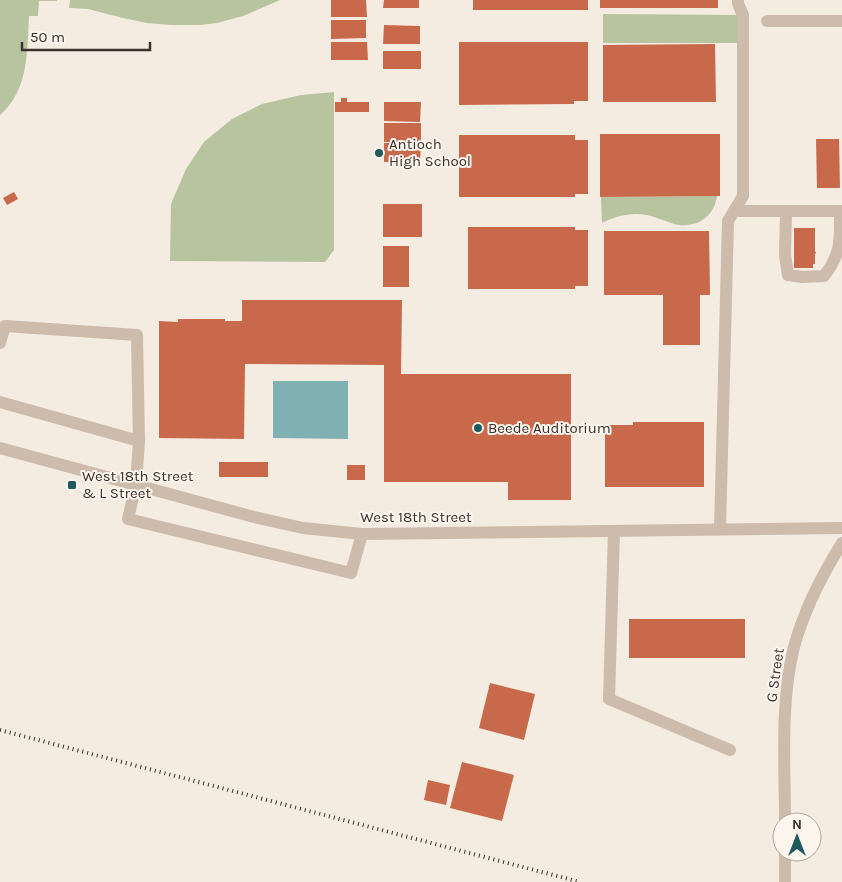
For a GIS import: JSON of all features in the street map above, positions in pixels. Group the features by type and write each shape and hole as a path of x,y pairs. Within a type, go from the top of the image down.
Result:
{"street":[{"path":"720,529 728,221 743,196 743,15 738,0"},
{"path":"767,21 842,21"},
{"path":"734,211 786,211 841,211 840,248 833,265 824,276 802,277 788,275 785,255 786,211"},
{"path":"0,343 5,326 138,335 139,441 136,484 128,519 351,573 362,534"},
{"path":"0,402 139,441"},
{"name":"West 18th Street","path":"0,448 254,517 304,528 362,534 842,528"},
{"path":"614,531 610,699 730,750"},
{"name":"G Street","path":"785,812 786,721 789,678 794,647 808,606 842,543"},
{"path":"785,862 785,878"}],"green space":[{"path":"0,0 57,1 39,1 38,16 29,16 25,69 16,94 0,115"},
{"path":"70,0 280,0 243,16 217,23 171,25 147,23 88,9 69,8"},
{"path":"603,14 740,15 740,43 603,43"},
{"path":"334,92 334,250 325,262 170,261 171,204 186,169 204,142 232,119 262,104 301,95"},
{"path":"717,196 708,216 689,225 674,224 641,214 629,214 602,223 601,197"}],"water":[{"path":"273,381 348,381 348,439 273,438"}],"building":[{"path":"331,0 366,0 367,17 331,17"},
{"path":"384,0 419,0 419,8 383,8"},
{"path":"473,0 588,0 588,10 473,10"},
{"path":"600,0 718,0 718,8 600,8"},
{"path":"331,20 366,20 366,38 331,39"},
{"path":"384,25 420,26 420,44 383,44"},
{"path":"331,42 367,42 368,60 331,60"},
{"path":"459,42 588,42 588,101 574,101 574,104 459,105"},
{"path":"715,44 716,102 603,102 603,45"},
{"path":"383,51 421,51 421,69 383,69"},
{"path":"341,98 347,98 347,102 369,102 369,112 335,112 335,102 341,102"},
{"path":"384,102 421,102 420,122 384,121"},
{"path":"384,123 421,123 421,142 384,142"},
{"path":"600,134 720,134 720,196 600,197"},
{"path":"459,135 575,135 575,140 588,140 588,194 575,194 575,197 459,197"},
{"path":"816,139 839,139 840,188 817,188"},
{"path":"384,143 421,143 420,162 384,162"},
{"path":"14,192 18,199 7,205 3,198"},
{"path":"383,204 422,204 422,237 383,237"},
{"path":"468,227 575,227 575,230 588,230 588,286 575,286 575,289 468,289"},
{"path":"794,228 815,228 816,253 813,268 794,268"},
{"path":"604,231 709,231 710,295 700,295 700,345 663,345 663,295 604,295"},
{"path":"383,246 409,246 409,287 383,287"},
{"path":"242,300 402,300 401,374 571,374 571,500 508,500 508,482 384,482 384,365 245,364 244,439 159,438 159,321 178,322 178,319 225,319 225,321 242,321"},
{"path":"633,422 704,422 704,487 605,487 605,425 633,425"},
{"path":"219,462 268,462 268,477 219,477"},
{"path":"347,465 365,465 365,480 347,480"},
{"path":"629,619 745,619 745,658 629,658"},
{"path":"490,683 535,694 524,740 479,728"},
{"path":"462,762 514,775 502,821 450,808"},
{"path":"428,780 450,785 446,805 424,800"}],"railway":[{"path":"0,730 580,882"}],"place":[{"name":"Antioch High School","path":"379,153"},
{"name":"Beede Auditorium","path":"478,428"},
{"name":"West 18th Street & L Street","path":"72,485"}]}
